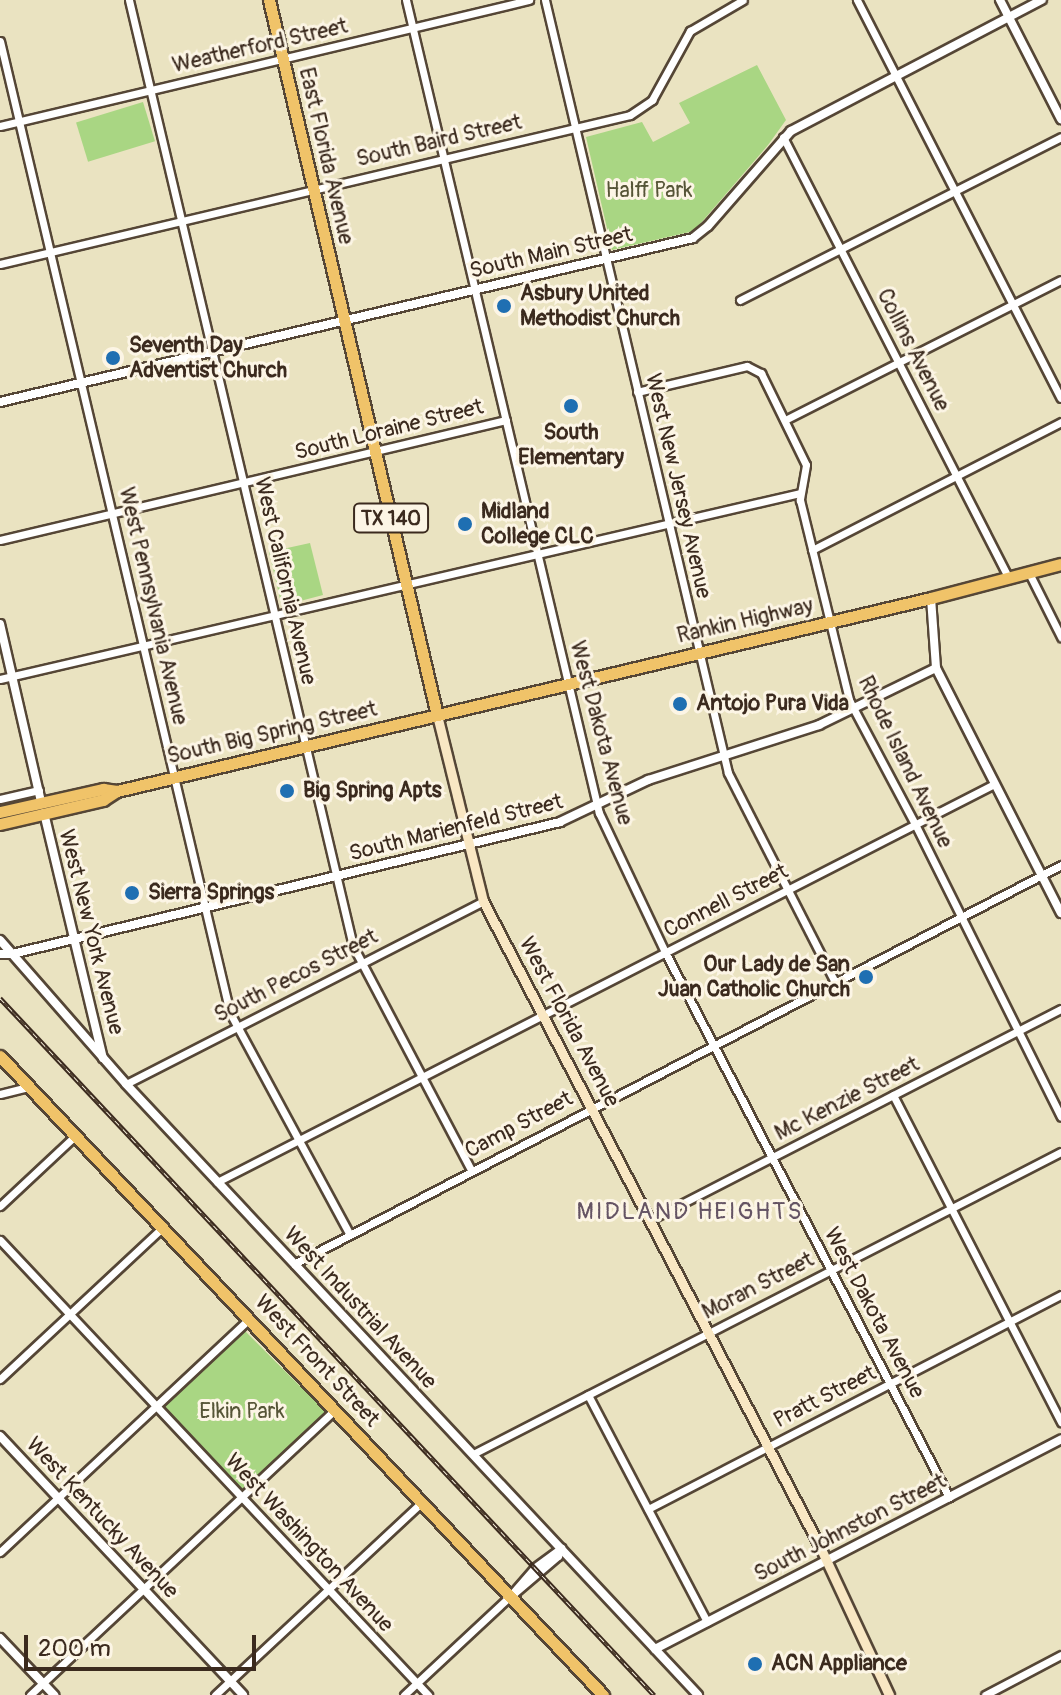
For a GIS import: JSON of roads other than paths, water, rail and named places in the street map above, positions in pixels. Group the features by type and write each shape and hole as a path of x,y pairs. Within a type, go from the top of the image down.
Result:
{"main road":[{"name":"East Florida Avenue","path":"269,0 344,320"},
{"name":"West Florida Avenue","path":"344,320 467,846 483,901 826,1559 889,1695"},
{"name":"Rankin Highway","path":"437,715 931,598 1061,564"},
{"name":"South Big Spring Street","path":"0,812 103,789 117,791 437,715"},
{"name":"South Big Spring Street","path":"0,824 42,802"},
{"name":"West Front Street","path":"0,1056 164,1226 599,1694"}],"street":[{"name":"West California Avenue","path":"129,0 337,877 361,963 471,1170"},
{"name":"West Dakota Avenue","path":"406,0 597,805 610,839 665,952 949,1497"},
{"name":"Weatherford Street","path":"0,126 529,0"},
{"name":"West New Jersey Avenue","path":"545,0 728,773 835,982"},
{"name":"South Baird Street","path":"0,264 630,115 652,100 690,31 743,0"},
{"path":"857,0 1061,398"},
{"path":"1000,0 1061,119"},
{"name":"South Main Street","path":"0,402 699,235 783,137 895,75 1042,0"},
{"name":"West Pennsylvania Avenue","path":"0,41 230,1013 350,1235"},
{"name":"Collins Avenue","path":"783,137 1009,578"},
{"path":"740,300 1061,137"},
{"path":"785,420 1061,280"},
{"name":"Rhode Island Avenue","path":"637,392 753,367 761,373 806,465 800,493 829,621 854,709 962,916 1061,1117"},
{"name":"South Loraine Street","path":"0,540 506,420"},
{"path":"812,550 1061,422"},
{"path":"0,679 667,521 800,493"},
{"path":"1029,573 1061,637"},
{"path":"931,598 936,668 1061,913"},
{"name":"West New York Avenue","path":"0,624 103,1059"},
{"name":"South Marienfeld Street","path":"0,954 12,954 560,822 648,780 810,729 936,668"},
{"name":"Connell Street","path":"217,1182 994,784"},
{"name":"South Big Spring Street","path":"0,799 42,802"},
{"name":"Camp Street","path":"294,1264 1061,865"},
{"name":"South Pecos Street","path":"126,1084 483,901"},
{"name":"West Industrial Avenue","path":"0,940 126,1084 698,1695"},
{"name":"South Marienfeld Street","path":"0,961 12,954"},
{"name":"Mc Kenzie Street","path":"650,1220 1061,1009"},
{"path":"0,1094 30,1087"},
{"path":"893,1095 1061,1422"},
{"path":"0,1206 76,1135"},
{"name":"Moran Street","path":"473,1454 1061,1152"},
{"path":"0,1379 164,1226"},
{"name":"West Washington Avenue","path":"0,1240 428,1695"},
{"name":"Pratt Street","path":"648,1509 1061,1295"},
{"path":"0,1552 250,1318"},
{"path":"588,1395 707,1622"},
{"path":"30,1695 335,1410"},
{"name":"West Kentucky Avenue","path":"0,1436 243,1695"},
{"name":"South Johnston Street","path":"655,1649 1061,1439"},
{"path":"215,1695 422,1502"},
{"path":"404,1695 510,1596 558,1556 561,1548"},
{"path":"0,1638 54,1695"},
{"path":"985,1695 1061,1655"}],"railway":[{"path":"0,998 654,1695"}],"place":[{"name":"Asbury United Methodist Church","path":"504,306"},
{"name":"Seventh Day Adventist Church","path":"113,358"},
{"name":"South Elementary","path":"571,406"},
{"name":"Midland College CLC","path":"465,524"},
{"name":"Antojo Pura Vida","path":"680,704"},
{"name":"Big Spring Apts","path":"287,791"},
{"name":"Sierra Springs","path":"132,893"},
{"name":"Our Lady de San Juan Catholic Church","path":"866,977"},
{"name":"ACN Appliance","path":"755,1664"}],"district":[{"name":"MIDLAND HEIGHTS","path":"690,1212"}],"park label":[{"name":"Halff Park","path":"649,191"},
{"name":"Elkin Park","path":"242,1412"}]}
